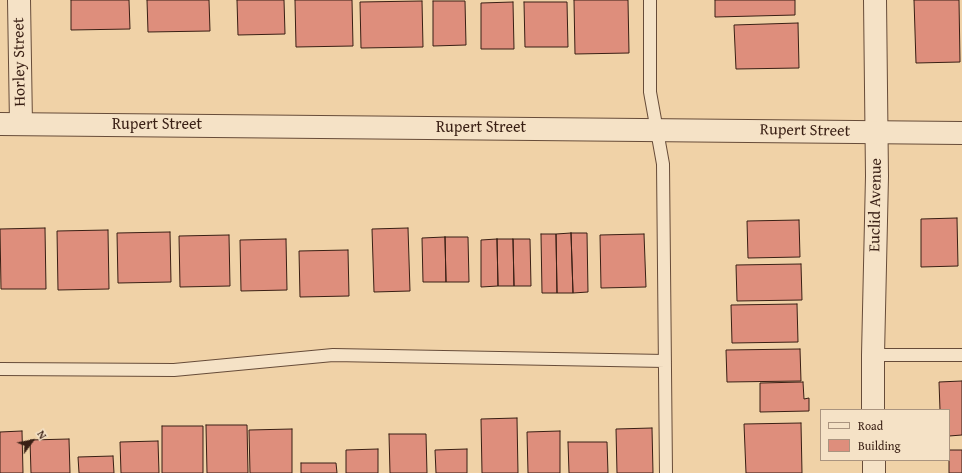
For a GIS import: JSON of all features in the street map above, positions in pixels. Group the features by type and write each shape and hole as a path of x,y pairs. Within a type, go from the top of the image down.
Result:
{"street":[{"name":"Horley Street","path":"10,124 19,0"},
{"name":"Euclid Avenue","path":"873,409 877,176 875,0"},
{"name":"Rupert Street","path":"10,124 962,133"},
{"path":"874,461 874,473"}],"lane":[{"path":"650,0 650,92 663,164 666,473"},
{"path":"0,369 174,370 333,355 665,361"},
{"path":"873,355 962,355"}],"building":[{"path":"71,0 129,0 130,29 71,30"},
{"path":"147,0 209,0 210,31 148,32"},
{"path":"237,0 284,0 285,34 238,35"},
{"path":"295,0 352,0 353,46 296,47"},
{"path":"574,0 628,0 629,53 575,54"},
{"path":"715,0 795,0 795,15 715,17"},
{"path":"914,0 959,0 960,62 916,63"},
{"path":"422,1 423,47 361,48 360,2"},
{"path":"433,1 465,1 466,45 433,46"},
{"path":"513,2 514,49 481,49 481,3"},
{"path":"524,2 567,2 568,47 525,47"},
{"path":"798,23 799,68 736,69 734,25"},
{"path":"957,218 958,266 921,267 921,219"},
{"path":"799,220 800,257 748,258 747,221"},
{"path":"45,228 46,289 1,289 0,229"},
{"path":"408,228 410,291 374,292 372,229"},
{"path":"108,230 109,289 58,290 57,231"},
{"path":"170,232 171,282 118,283 117,233"},
{"path":"571,233 573,293 557,293 556,234"},
{"path":"571,233 587,233 588,292 573,293"},
{"path":"541,234 556,234 557,293 542,293"},
{"path":"644,234 646,287 601,288 600,235"},
{"path":"229,235 230,286 180,287 179,236"},
{"path":"445,237 468,237 469,282 446,282"},
{"path":"445,237 446,282 423,282 422,238"},
{"path":"286,239 287,290 241,291 240,240"},
{"path":"497,239 513,239 514,286 498,286"},
{"path":"497,239 498,286 481,287 481,240"},
{"path":"513,239 530,239 531,286 514,286"},
{"path":"348,250 349,296 300,297 299,251"},
{"path":"801,264 802,300 737,301 736,265"},
{"path":"797,304 798,342 732,343 731,305"},
{"path":"800,349 801,381 727,382 726,350"},
{"path":"962,381 962,435 950,436 950,409 940,409 939,382"},
{"path":"803,382 804,399 809,398 809,411 760,412 760,383"},
{"path":"517,418 518,473 482,473 481,419"},
{"path":"801,423 802,473 746,473 744,424"},
{"path":"206,425 247,425 248,473 207,473"},
{"path":"162,426 203,426 203,473 162,473"},
{"path":"652,428 653,473 617,473 616,429"},
{"path":"292,429 292,473 250,473 249,430"},
{"path":"22,431 23,473 0,473 0,432"},
{"path":"560,431 560,473 528,473 527,432"},
{"path":"389,434 426,434 427,473 390,473"},
{"path":"69,439 70,473 31,473 30,440"},
{"path":"158,441 159,473 121,473 120,442"},
{"path":"568,442 607,442 608,473 569,473"},
{"path":"378,449 378,473 346,473 346,450"},
{"path":"467,449 467,473 436,473 435,450"},
{"path":"950,450 962,450 962,473 949,473"},
{"path":"113,456 114,473 79,473 78,457"},
{"path":"301,463 336,463 337,473 301,473"}]}
